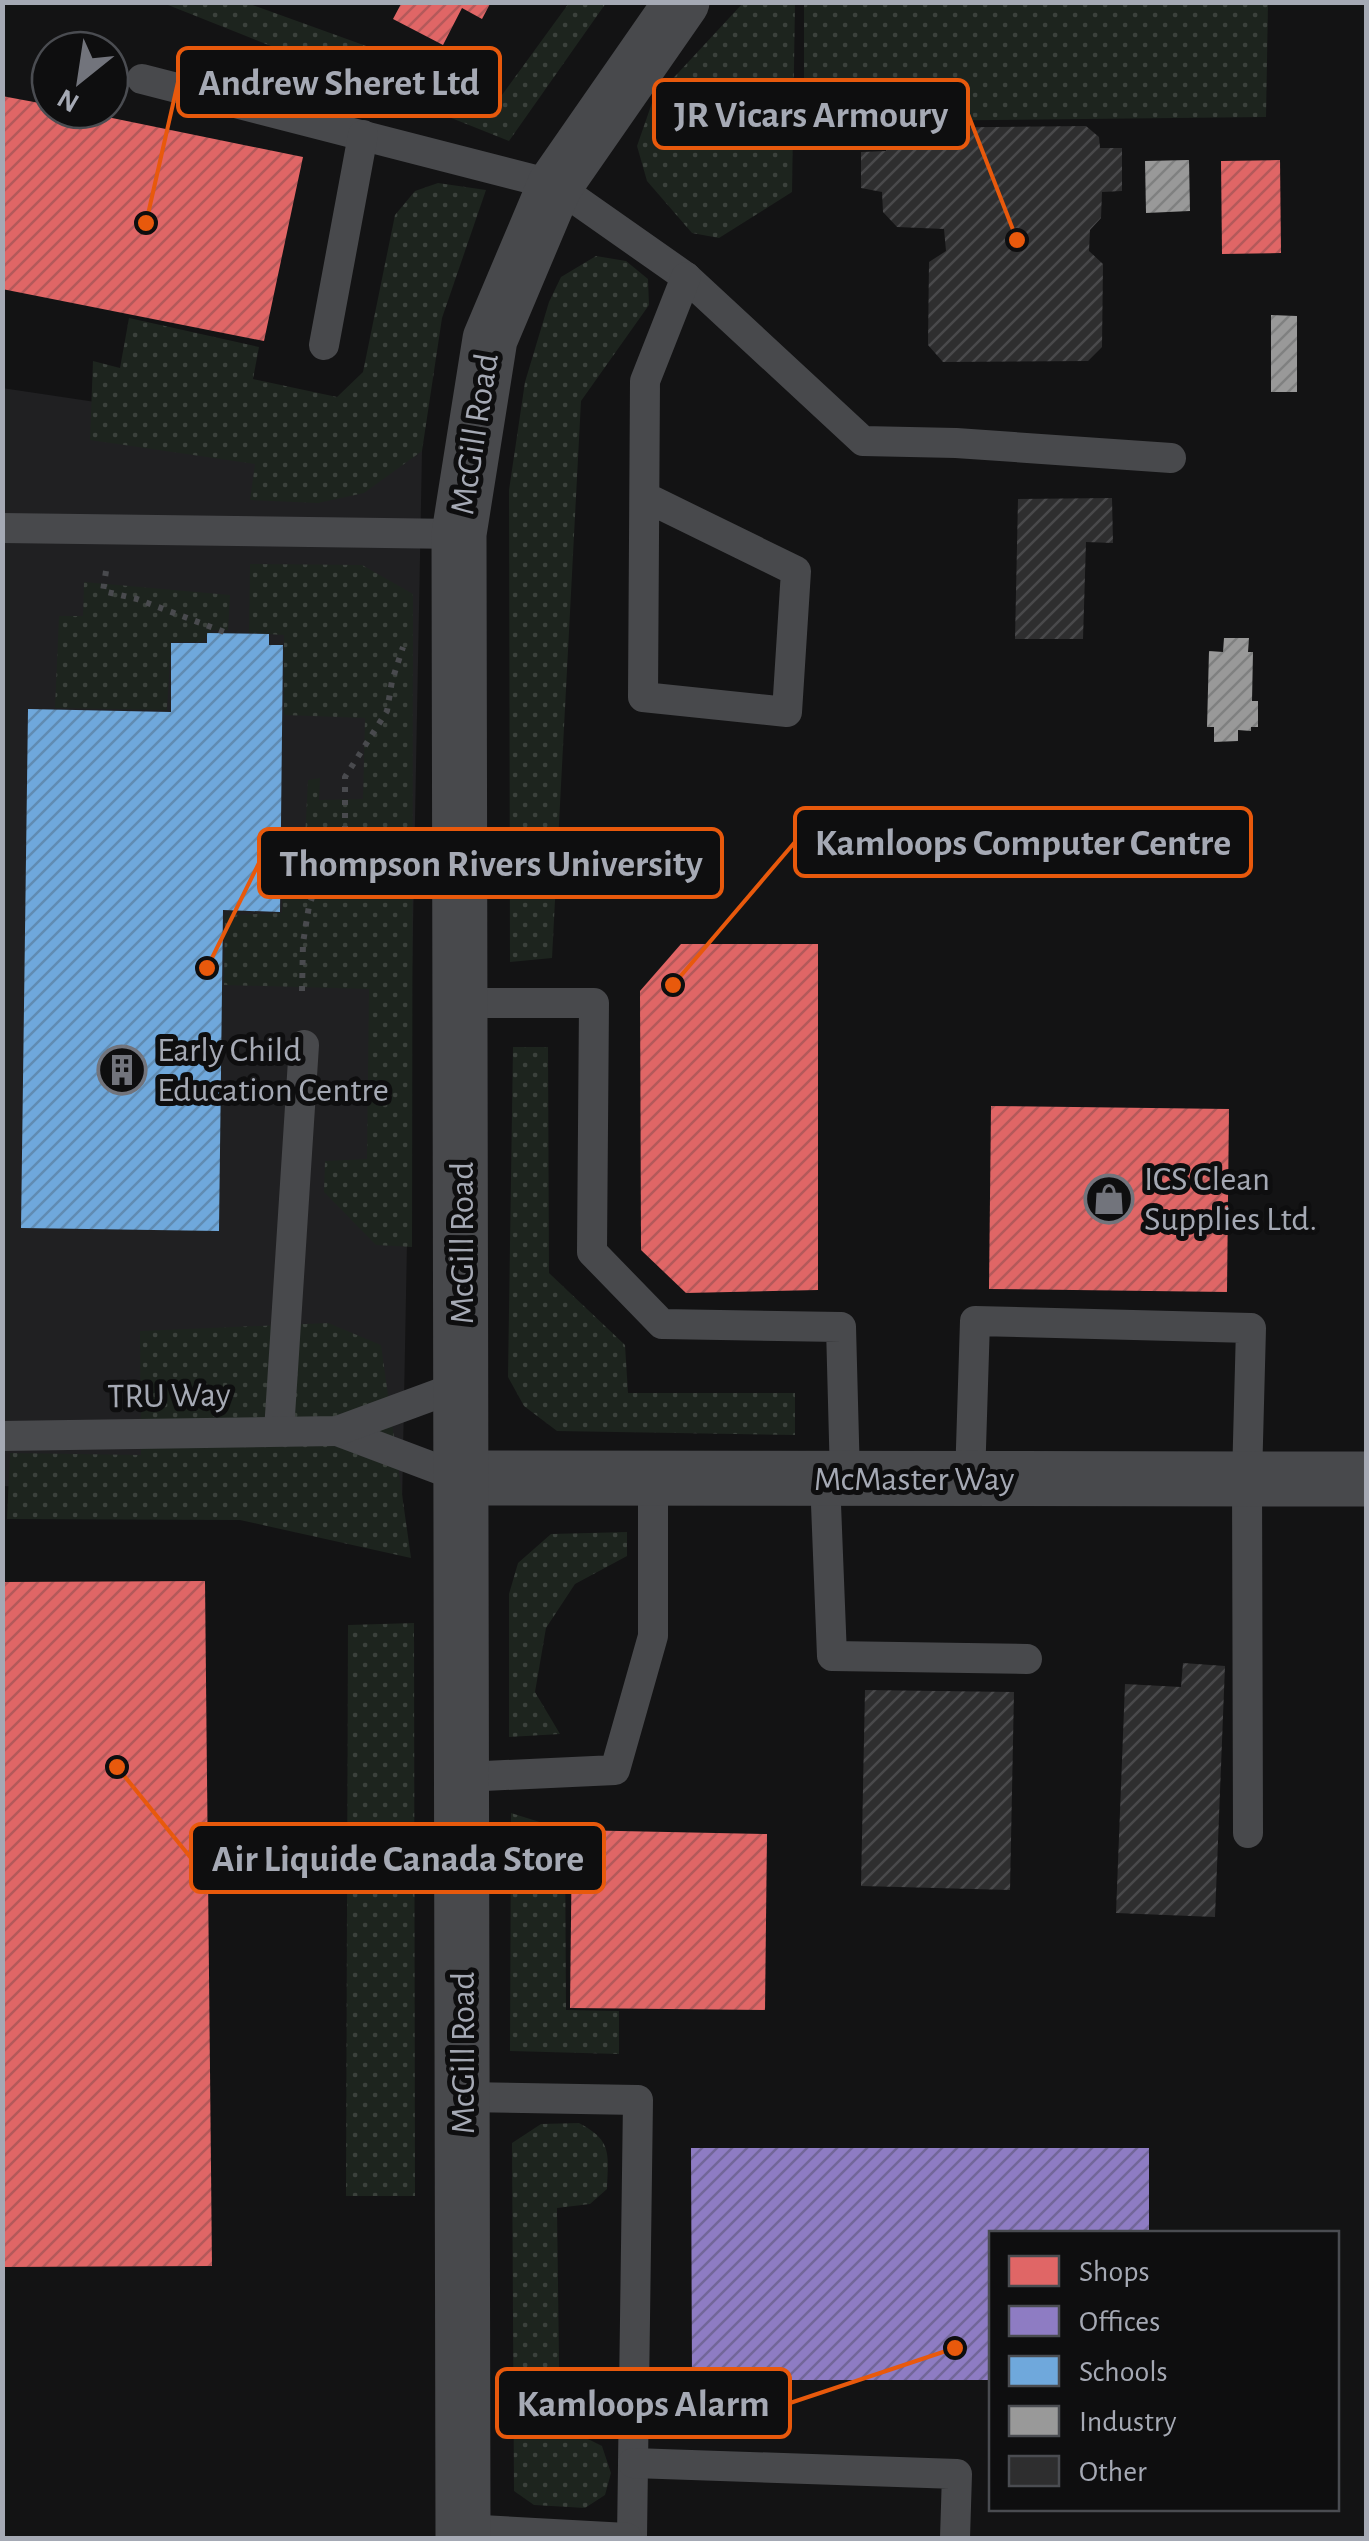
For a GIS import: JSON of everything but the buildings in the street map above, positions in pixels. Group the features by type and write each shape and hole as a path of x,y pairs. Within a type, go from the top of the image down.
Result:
{"street":[{"name":"McGill Road","path":"463,2534 458,534 490,339 555,185 682,2"},
{"name":"McMaster Way","path":"462,1478 1366,1478"}],"lane":[{"path":"142,79 555,185 686,278 863,441 1171,458"},
{"path":"324,346 363,135"},
{"path":"644,497 796,571 787,712 643,697 644,497 645,381 686,278"},
{"path":"2,528 458,534"},
{"path":"462,1003 594,1003 592,1252 662,1324 841,1328 832,1656 1027,1658"},
{"path":"279,1432 304,1045"},
{"path":"970,1478 974,1321 1251,1328 1247,1479 1248,1833"},
{"path":"337,1431 462,1385"},
{"path":"337,1431 462,1478"},
{"name":"TRU Way","path":"2,1436 337,1431"},
{"path":"463,1777 615,1770 653,1636 653,1479"},
{"path":"463,2534 629,2538 638,2100 464,2097"},
{"path":"633,2463 957,2474 955,2538"}],"path":[{"path":"102,591 138,599 226,634"},
{"path":"302,991 309,906 344,829 345,777 387,711 398,660 408,638"}],"shaded area":[{"path":"163,3 247,3 502,95 569,3 606,3 509,141"},
{"path":"743,3 795,3 792,192 719,238 692,233 647,181 637,146 653,100"},
{"path":"804,3 1268,3 1266,117 804,122"},
{"path":"438,183 486,190 442,318 422,451 364,493 318,503 250,500 255,464 90,440 93,361 120,368 129,318 259,347 253,379 337,397 363,372 395,215 415,191"},
{"path":"596,256 626,261 648,279 649,305 581,401 552,958 510,962 509,490 525,382 549,302 561,277"},
{"path":"2,388 422,451 402,1506 3,1486"},
{"path":"250,564 362,565 413,594 412,1247 376,1245 324,1192 325,1161 367,1159 369,989 224,985 225,915 282,913 284,838 305,839 308,780 320,778 319,800 363,799 365,718 284,715 284,635 249,633"},
{"path":"84,582 230,595 228,630 212,630 202,642 171,642 167,710 55,708 59,616 83,616"},
{"path":"513,1047 548,1047 549,1273 625,1345 628,1393 795,1393 795,1435 557,1431 524,1406 508,1377"},
{"path":"328,1323 381,1345 411,1558 240,1520 7,1519 10,1453 141,1455 140,1331"},
{"path":"627,1532 627,1556 575,1584 546,1628 535,1692 560,1734 509,1737 509,1594 518,1563 551,1534"},
{"path":"414,1623 415,2196 346,2196 348,1625"},
{"path":"511,1813 565,1830 566,2010 619,2011 619,2054 510,2051"},
{"path":"579,2123 603,2143 608,2166 607,2189 590,2204 557,2208 560,2436 586,2438 602,2446 611,2473 605,2495 585,2508 534,2505 514,2491 512,2143 541,2124"}],"place":[{"name":"Andrew Sheret Ltd","path":"146,223"},
{"name":"JR Vicars Armoury","path":"1017,240"},
{"name":"Thompson Rivers University","path":"207,968"},
{"name":"Kamloops Computer Centre","path":"673,985"},
{"name":"Early Child Education Centre","path":"122,1070"},
{"name":"ICS Clean Supplies Ltd.","path":"1109,1199"},
{"name":"Air Liquide Canada Store","path":"117,1767"},
{"name":"Kamloops Alarm","path":"955,2348"}]}
